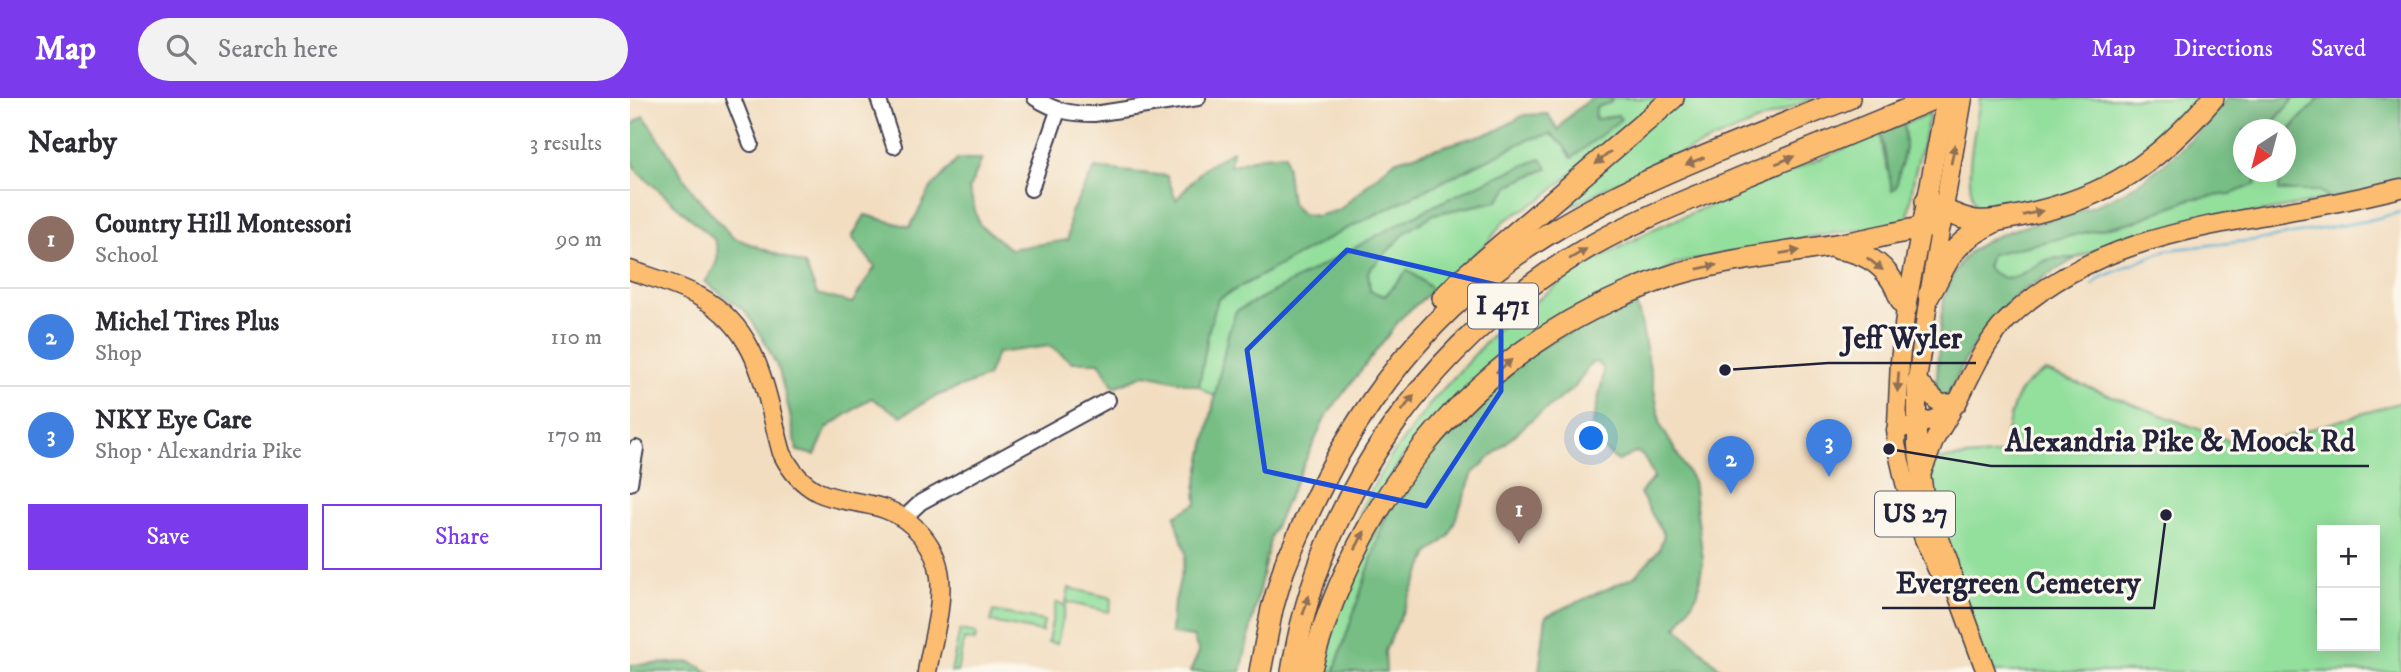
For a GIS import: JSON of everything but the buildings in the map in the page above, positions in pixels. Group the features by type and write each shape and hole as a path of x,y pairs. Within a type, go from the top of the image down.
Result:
{"highway":[{"path":"1284,569 1310,484 1334,436 1378,369 1464,277 1673,98"},
{"name":"I 471","path":"1260,672 1272,609 1284,569 1334,460 1370,402 1418,342 1457,302 1505,262 1611,199 1679,167 1849,98"},
{"name":"I 471","path":"1292,672 1301,623 1311,589 1337,523 1362,474 1407,403 1449,356 1489,318 1540,277 1624,228 1935,98"},
{"path":"1310,672 1320,635 1346,568 1373,516 1416,452 1456,408 1488,379 1549,334 1605,302 1684,272 1823,247 1933,216 1980,222 2068,204 2119,181 2157,155 2213,98"},
{"path":"1928,295 1949,257 1961,243 1975,232 1999,220"},
{"path":"1823,247 1849,250 1867,256 1893,282 1906,309"}],"main road":[{"name":"US 27","path":"1946,98 1933,216 1928,295 1917,381 1916,423 1925,500 1986,672"},
{"name":"US 27","path":"1955,588 1937,569 1914,512 1896,444 1896,422 1906,309 1964,98"},
{"path":"1920,475 1935,439 1976,364 2005,322 2051,285 2107,255 2163,236 2401,188"},
{"path":"630,270 700,297 732,322 748,342 756,359 782,453 788,466 802,482 824,494 884,509 904,519 926,541 940,574 941,601 926,672"},
{"path":"1917,381 1940,404 1957,403"},
{"path":"1896,422 1916,423 1940,418 1950,412 1957,403"}],"street":[{"path":"733,98 751,144"},
{"path":"878,98 894,146"},
{"path":"1035,98 1058,111 1094,114 1198,98"},
{"path":"1031,189 1058,111"},
{"path":"904,519 921,502 1108,400"},
{"path":"630,483 636,448"}],"highlighted area":[{"path":"1347,250 1501,286 1501,391 1426,506 1265,471 1247,350"}],"green space":[{"path":"1591,98 1612,98 1610,103 1596,107 1595,120 1617,115 1621,119 1572,158 1551,134 1529,139 1344,230 1218,299 1209,329 1199,386 1146,374 1114,387 1099,362 1072,362 1050,346 997,353 987,377 934,397 901,416 871,398 827,428 815,455 797,451 779,370 764,340 745,311 705,282 717,261 718,251 714,239 637,171 630,160 630,126 644,116 693,192 732,237 805,265 817,294 852,303 875,267 852,237 865,215 910,227 931,188 958,159 982,159 969,189 979,224 1010,249 1068,240 1070,214 1095,168 1167,176 1176,200 1204,168 1232,151 1230,166 1263,156 1285,154 1291,203 1302,214 1317,216 1339,210 1394,161 1498,130 1524,115 1548,114 1558,130 1567,118"},
{"path":"1612,98 1661,98 1543,198 1504,221 1487,244 1433,290 1408,270 1385,296 1370,291 1368,271 1406,232 1434,214 1497,201 1511,184 1547,169 1541,159 1424,211 1236,311 1228,334 1215,397 1199,386 1217,299 1344,230 1529,139 1551,134 1572,158 1617,115 1595,120 1596,107 1610,103"},
{"path":"1680,98 1814,98 1643,169 1565,209 1501,251"},
{"path":"1980,98 2204,98 2136,164 2081,192 2007,210 1980,213 1974,201 1970,173"},
{"path":"2227,98 2294,98 2276,119 2233,119 2233,182 2256,184 2231,194 2190,199 2136,221 1991,254 1987,268 2005,278 2018,276 2047,260 2076,258 2019,293 1968,354 1947,397 1942,396 1936,389 1943,303 1953,275 1971,251 2003,233 2080,211 2134,186 2168,160 2200,130"},
{"path":"2294,98 2320,98 2296,123 2296,119 2276,119"},
{"path":"2320,98 2401,98 2401,183 2329,199 2319,191 2279,191 2279,182 2296,182 2296,123"},
{"path":"1930,113 1914,177 1907,223 1815,236 1675,264 1405,454 1354,533 1364,503 1389,459 1434,399 1497,330 1579,269 1656,228 1881,133 1893,189 1896,187 1905,148 1904,124"},
{"path":"1904,124 1905,148 1896,187 1892,190 1881,133"},
{"path":"1541,159 1548,168 1511,184 1497,201 1434,214 1406,232 1368,271 1370,291 1385,296 1408,270 1433,290 1402,317 1326,416 1271,535 1241,672 1190,672 1199,652 1193,637 1171,634 1172,614 1186,554 1175,516 1197,503 1196,488 1228,334 1236,311 1424,211"},
{"path":"2280,182 2280,191 2319,191 2329,199 2124,238 2076,258 2049,259 2013,278 1999,278 1987,268 1991,254 2136,221 2190,198 2231,193 2256,184"},
{"path":"1634,299 1640,317 1661,426 1693,481 1703,560 1698,593 1677,627 1724,672 1539,672 1546,616 1634,577 1659,550 1664,535 1640,493 1654,477 1644,457 1637,452 1618,461 1590,438 1603,377 1603,368 1597,362 1591,363 1575,387 1529,422 1473,473 1449,536 1429,553 1385,651 1386,672 1334,672 1392,498 1428,448 1536,350"},
{"path":"2046,371 2248,448 2401,402 2401,672 1986,672 1925,501 1928,460 2003,454 2013,405 2024,387"},
{"path":"1392,498 1334,672 1318,672 1341,598"},
{"path":"1069,588 1112,598 1109,612 1066,602"},
{"path":"1056,603 1066,605 1057,644 1048,642"},
{"path":"993,611 1044,621 1042,632 991,622"},
{"path":"960,630 976,633 975,641 964,639 957,672 951,672"},
{"path":"691,662 709,672 630,672 630,665"}],"waterway":[{"path":"2092,285 2102,277 2167,250 2264,239 2401,212"}],"place":[{"name":"Jeff Wyler","path":"1725,370"},
{"name":"Alexandria Pike & Moock Rd","path":"1889,449"},
{"name":"NKY Eye Care","path":"1829,477"},
{"name":"Michel Tires Plus","path":"1731,494"},
{"name":"Evergreen Cemetery","path":"2166,515"},
{"name":"Country Hill Montessori","path":"1519,544"}]}
